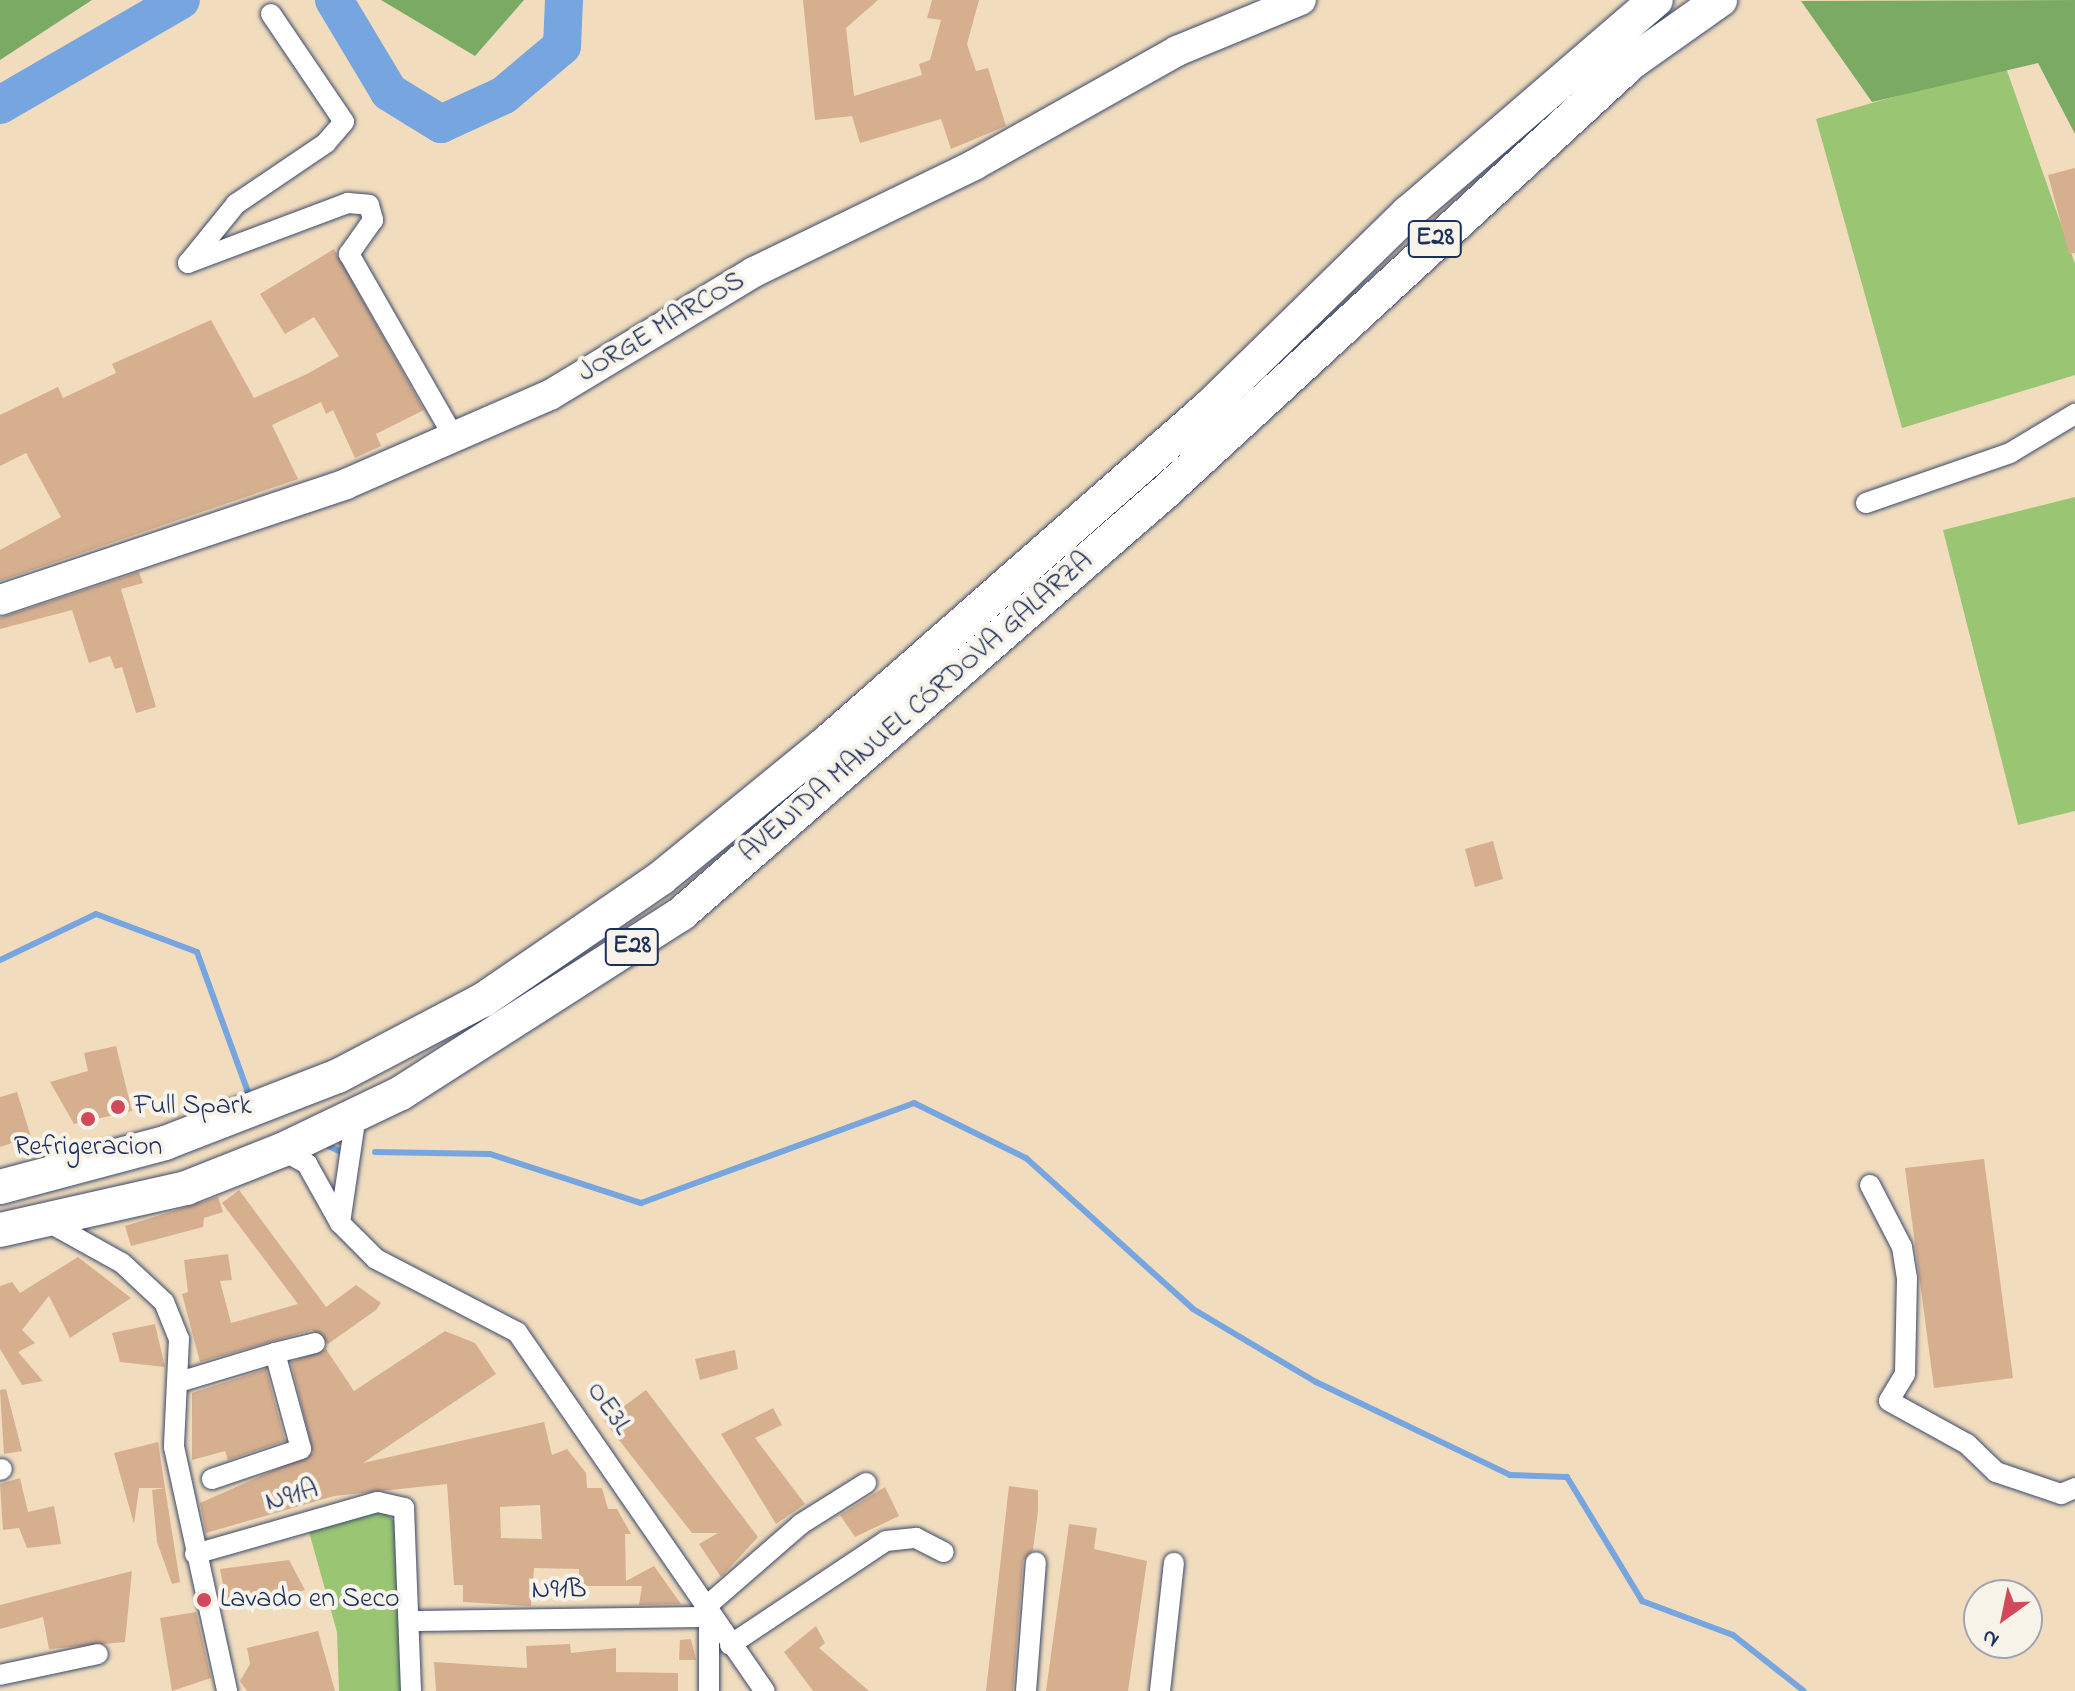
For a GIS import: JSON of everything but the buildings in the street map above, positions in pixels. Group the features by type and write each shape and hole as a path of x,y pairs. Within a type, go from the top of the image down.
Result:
{"main road":[{"name":"JORGE MARCOS","path":"0,600 346,484 455,439 550,395 754,272 974,165 1177,51 1301,0"},
{"name":"AVENIDA MANUEL CÓRDOVA GALARZA","path":"0,1187 165,1143 338,1076 483,1000 661,878 812,755 1139,467 1408,213 1656,0"},
{"name":"AVENIDA MANUEL CÓRDOVA GALARZA","path":"0,1230 50,1223 186,1188 282,1150 356,1115 535,1013 681,914 1164,493 1497,181 1632,62 1720,0"},
{"path":"1139,467 1164,493"}],"street":[{"path":"271,14 344,122 326,143 236,204 188,263 348,203 369,205 373,220 349,254 455,439"},
{"path":"1866,503 2010,453 2075,414"},
{"path":"340,1223 356,1115"},
{"name":"OE3L","path":"282,1150 307,1164 340,1223 410,1281 517,1332 730,1645 765,1691"},
{"path":"1870,1185 1902,1247 1907,1278 1905,1374 1889,1401 1967,1444 1996,1472 2061,1494 2075,1488"},
{"path":"50,1223 122,1263 164,1302 179,1339 174,1447 227,1691"},
{"path":"179,1382 315,1343"},
{"path":"212,1479 301,1449 275,1353"},
{"path":"709,1691 709,1610 801,1524 866,1483"},
{"name":"N91A","path":"195,1554 378,1502 404,1508 410,1621"},
{"path":"730,1645 886,1541 916,1538 944,1552"},
{"path":"1026,1691 1036,1562"},
{"path":"1160,1691 1174,1563"},
{"name":"N91B","path":"410,1621 709,1610"},
{"path":"410,1621 411,1691"},
{"path":"0,1675 98,1654"}],"green space":[{"path":"0,0 92,0 0,60"},
{"path":"381,0 524,0 475,56"},
{"path":"2075,0 2075,134 2038,63 1872,102 1801,1"},
{"path":"2005,65 2075,264 2075,375 1902,428 1816,119"},
{"path":"2075,497 2075,811 2018,825 1943,530"},
{"path":"369,1510 386,1513 401,1528 401,1691 339,1691 337,1632 309,1532"}],"waterway":[{"path":"0,105 181,0"},
{"path":"334,0 389,92 441,124 504,95 562,46 564,0"},
{"path":"0,960 96,914 197,952 248,1092"},
{"path":"375,1152 490,1154 641,1203 914,1103 1026,1158 1193,1309 1316,1382 1510,1475 1567,1477 1642,1601 1733,1635 1804,1691"},
{"path":"322,1143 339,1151"}],"place":[{"name":"Full Spark","path":"118,1107"},
{"name":"Refrigeracion","path":"88,1119"},
{"name":"Lavado en Seco","path":"204,1600"}]}
